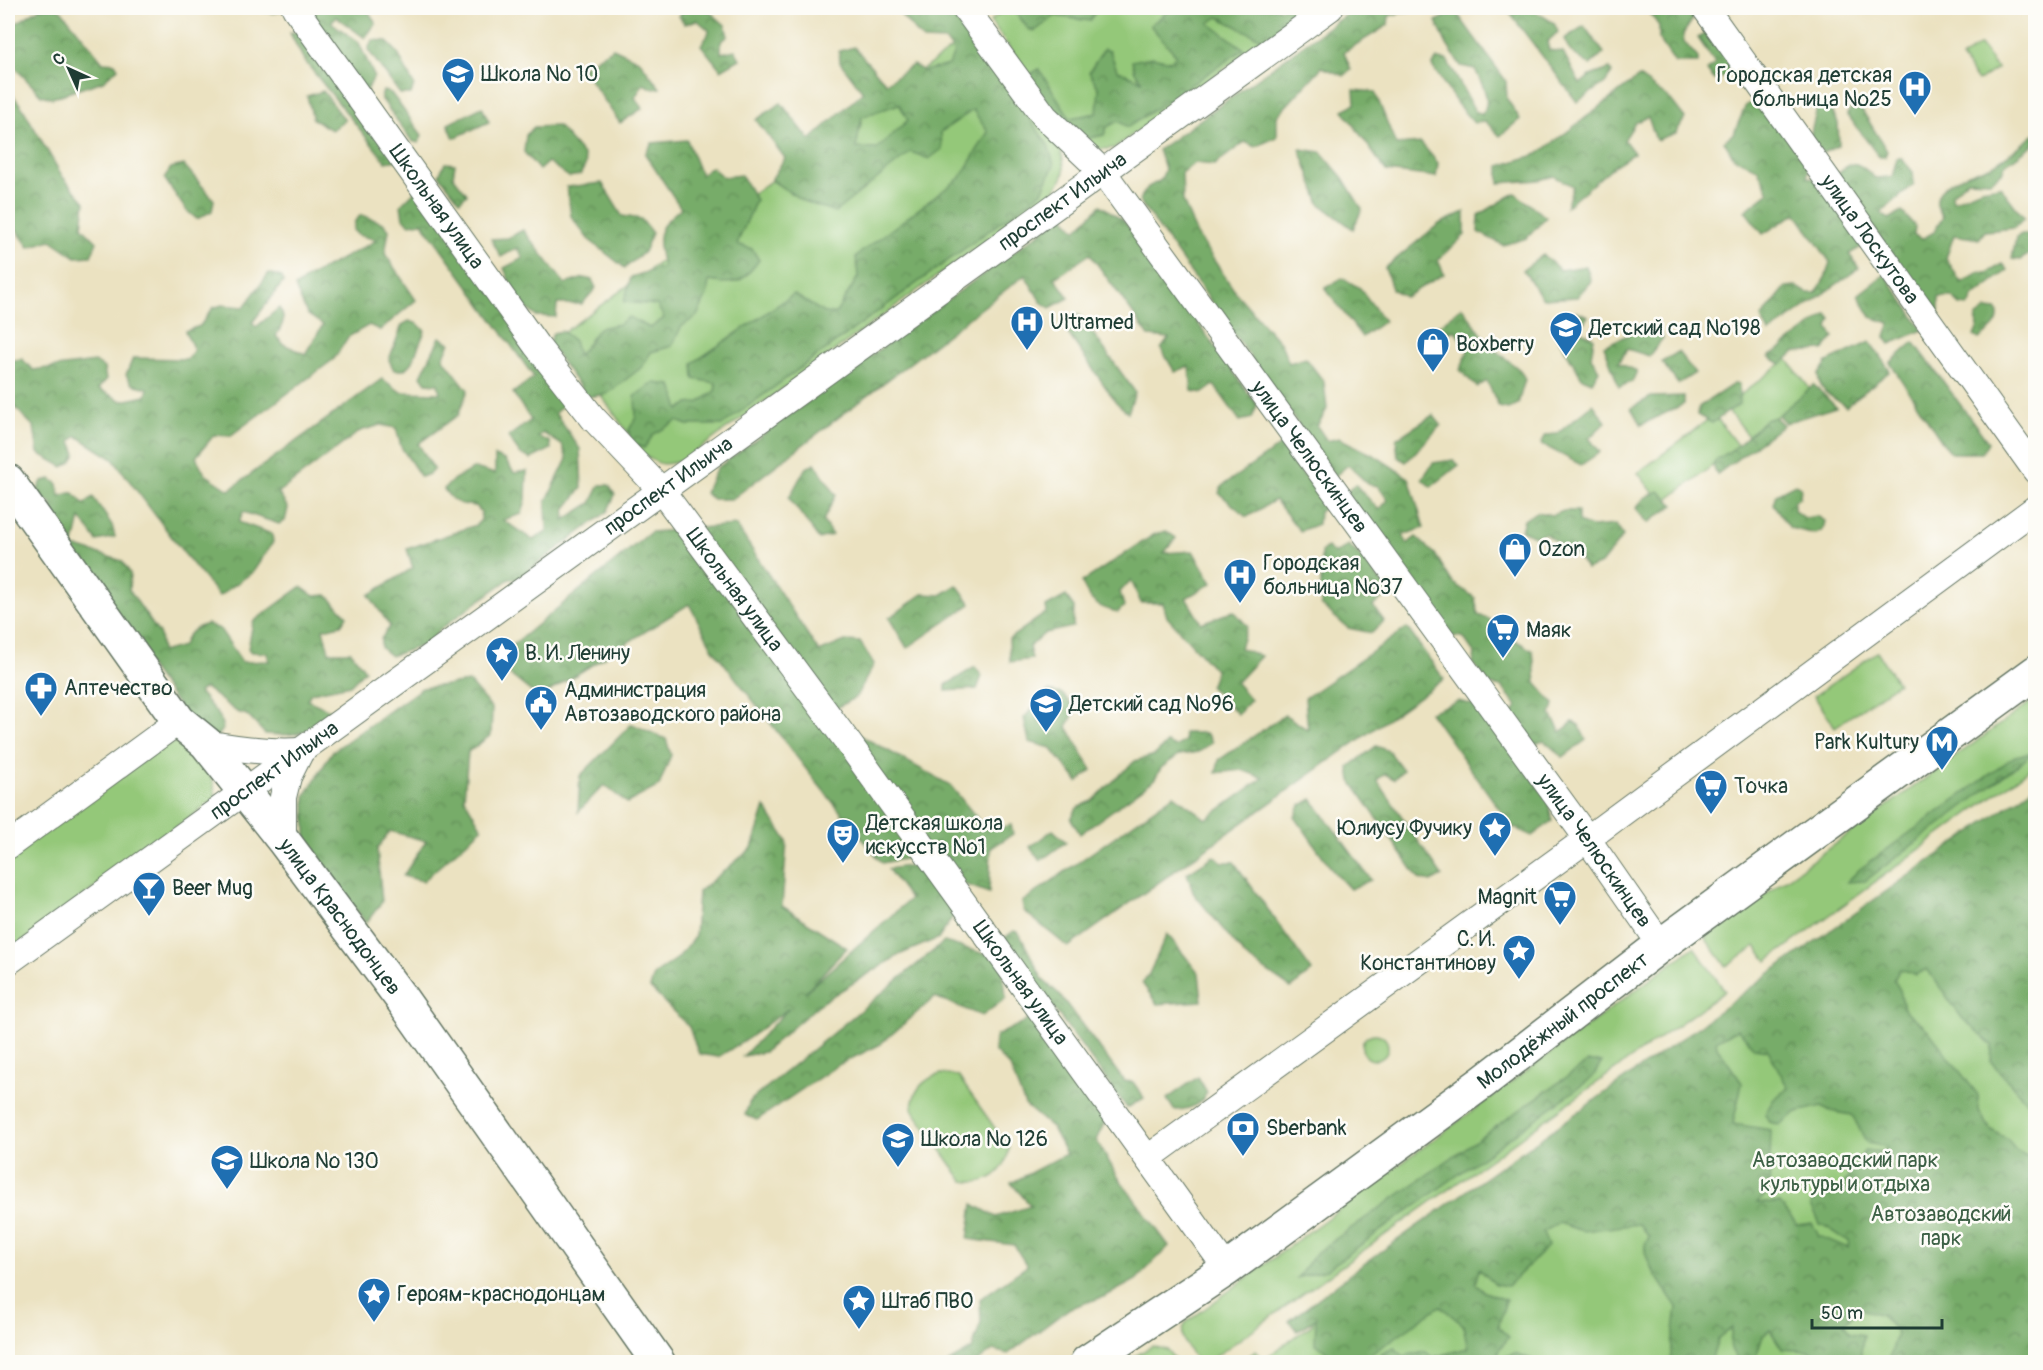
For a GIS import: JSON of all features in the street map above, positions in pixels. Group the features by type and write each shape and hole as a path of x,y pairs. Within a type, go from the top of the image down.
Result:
{"main road":[{"name":"улица Краснодонцев","path":"8,481 179,721 206,744 283,840 407,1007 658,1362"},
{"name":"Молодёжный проспект","path":"1087,1362 1227,1269 1483,1082 1661,945 2036,672"}],"street":[{"name":"Школьная улица","path":"295,8 536,345 592,418 661,490 847,741 1227,1269"},
{"name":"улица Челюскинцев","path":"965,8 1045,117 1103,172 1587,839 1661,945"},
{"name":"проспект Ильича","path":"8,962 1330,8"},
{"name":"улица Лоскутова","path":"1705,8 2036,471"},
{"path":"1148,1158 1587,839 2036,508"},
{"path":"8,846 179,721"},
{"path":"206,744 247,751 301,751 288,777 282,797 283,840"}],"green space":[{"path":"40,8 61,10 103,62 115,63 118,68 103,81 52,98 41,95 8,60 8,19 17,23"},
{"path":"243,8 301,8 273,13"},
{"path":"301,8 366,8 376,23 365,38 336,17 331,22 359,43 374,76 365,95"},
{"path":"708,8 725,25 728,36 721,42 721,53 735,50 740,59 721,70 701,45 709,30 697,20 685,24 679,16 684,10"},
{"path":"900,8 947,8 961,27 973,36 1048,145 1054,165 1042,192 722,425 687,425 677,421 654,434 644,448 630,442 629,430 636,417 635,396 653,383 672,385 679,410 687,404 698,403 715,391 716,383 694,379 693,363 794,294 824,313 836,313 858,277 856,256 961,177 988,132 973,110 941,132 942,149 929,159 911,152 835,212 803,201 771,180 785,158 756,120 781,103 810,140 863,92 840,62 839,51 854,47 886,83 913,65 924,71 949,65 954,52 946,41 923,40 901,15","holes":["899,104 908,120 877,149 856,148 862,117"]},
{"path":"1008,8 1308,8 1114,148 1104,149 1077,141 990,21"},
{"path":"1013,8 1098,8 1090,21 1055,16 1035,31 1028,29"},
{"path":"1173,8 1304,8 1303,12 1266,41 1218,17 1209,23 1244,49 1128,127 1118,121 1107,127 1104,135 1076,141 1028,76 1039,69 1070,118 1097,113 1099,89 1089,72 1104,49 1110,51 1117,70 1142,81 1135,72 1132,61 1152,57 1171,61 1176,55 1150,25"},
{"path":"1355,8 1421,8 1389,16 1388,25 1344,52 1351,70 1344,76 1322,67 1277,116 1277,137 1255,147 1245,142 1214,165 1195,163 1182,172 1183,201 1197,235 1236,293 1281,344 1289,363 1306,358 1324,382 1327,409 1317,426 1327,441 1339,438 1377,457 1409,478 1424,528 1403,535 1407,544 1416,537 1435,554 1452,582 1475,598 1478,615 1489,619 1502,632 1533,651 1536,683 1554,704 1551,715 1561,732 1573,722 1579,725 1586,740 1563,757 1544,741 1532,745 1510,718 1517,706 1502,687 1490,685 1473,663 1475,654 1463,637 1451,636 1346,493 1355,484 1379,510 1388,500 1378,486 1368,484 1348,465 1335,476 1139,200 1148,187 1161,180 1165,169 1158,150"},
{"path":"1506,8 1530,8 1554,23 1558,32 1547,42 1549,50 1563,52 1580,84 1590,76 1610,69 1612,73 1605,83 1577,102"},
{"path":"1646,8 1686,8 1693,19 1683,34 1684,42 1698,58 1698,63 1675,63 1659,39 1659,26"},
{"path":"1456,12 1506,81 1507,99 1520,119 1500,136 1486,122 1474,123 1458,105 1432,66 1437,59 1447,60 1475,111 1482,114 1486,97 1475,69 1461,66 1447,45 1436,21"},
{"path":"1584,26 1604,53 1590,65 1570,51 1564,39"},
{"path":"303,30 398,160 386,162 304,60 290,33"},
{"path":"974,32 1061,151 1064,172 1054,191 684,460 662,464 642,453 559,336"},
{"path":"1707,32 1729,60 1729,75 1715,80 1707,71 1715,63 1698,38"},
{"path":"372,40 386,41 397,52 414,85 411,94 400,94 368,50"},
{"path":"1980,45 1997,68 1978,81 1961,58"},
{"path":"613,48 639,60 660,88 654,89 643,84 635,98 643,108 620,123 582,68"},
{"path":"1639,77 1671,100 1685,118 1676,133 1656,140 1648,117 1635,123 1624,140 1634,153 1615,165 1566,207 1573,186 1554,176 1539,180 1499,183 1499,166 1538,154"},
{"path":"8,89 22,107 62,176 85,202 82,227 97,242 91,256 76,257 51,240 29,247 8,218"},
{"path":"1354,90 1375,92 1396,145 1421,143 1438,163 1436,177 1386,171 1343,110 1355,104"},
{"path":"323,91 345,120 332,130 313,119 307,96"},
{"path":"383,91 391,93 422,135 419,143 412,141 381,98"},
{"path":"1757,100 1809,166 1807,177 1817,180 1865,245 1849,254 1859,268 1769,333 1761,318 1786,287 1796,286 1807,293 1816,293 1826,276 1830,262 1796,213 1763,234 1745,211 1769,192 1757,168 1734,158 1724,141 1734,133 1746,105"},
{"path":"482,107 489,122 454,138 448,124"},
{"path":"1858,107 1887,151 1885,157 1879,157 1847,114 1852,108"},
{"path":"1817,108 1831,109 1838,123 1839,145 1823,153 1810,137"},
{"path":"558,126 584,156 586,164 580,175 569,177 548,162 539,170 524,152 526,135 534,127"},
{"path":"2035,134 2035,143 2005,165 2002,173 1990,181 1967,180 1952,194 1953,201 1981,189 2000,186 2024,218 2014,228 1985,231 1979,239 1954,235 1946,258 1961,283 1979,272 1987,273 2003,264 2008,270 1974,296 1969,306 1960,305 1952,297 1939,297 1939,313 1932,313 1837,175 1848,165 1857,164 1875,178 1892,177 1897,158 1901,158 1913,172 1914,184 1881,213 1889,219 1902,212 1915,226 1914,235 1922,239 1934,232 1943,217 1937,205 1942,189 1959,178 2000,161"},
{"path":"687,140 701,175 711,167 723,177 741,175 756,200 737,244 752,249 759,260 748,274 738,281 726,283 709,281 707,295 697,316 681,327 672,346 651,352 642,367 607,394 587,397 549,344 553,333 562,331 574,341 578,356 599,328 619,324 629,317 650,328 664,318 657,305 624,302 631,277 663,267 659,247 660,233 666,222 681,208 645,154 652,143"},
{"path":"1300,149 1321,152 1343,178 1362,209 1353,229 1320,204"},
{"path":"445,163 455,164 453,176 467,194 460,201 439,175"},
{"path":"184,165 214,200 212,211 197,219 186,210 164,178 171,168"},
{"path":"602,183 622,216 641,219 652,233 644,252 625,268 588,239 571,216 567,187"},
{"path":"417,189 573,395 555,413 580,449 582,488 566,508 564,520 591,503 600,485 609,485 615,495 607,512 517,579 509,579 439,630 430,643 391,656 381,648 381,639 390,626 369,595 413,568 407,549 476,525 481,520 481,512 476,506 457,502 444,489 454,479 475,468 495,474 495,456 505,460 514,473 527,471 526,500 522,514 503,520 533,540 547,532 546,502 567,459 562,445 543,433 538,437 550,442 551,449 531,459 520,454 508,437 531,420 513,393 534,377 422,222 410,224 403,218 401,205"},
{"path":"1515,193 1546,217 1527,238 1503,245 1478,232 1479,215"},
{"path":"1101,205 1125,222 1257,405 1252,418 1240,421 1214,385 1203,393 1192,391 1189,366 1175,372 1161,349 1169,338 1149,336 1090,254 1055,278 1069,298 1050,308 1041,302 1025,275 732,499 713,499 705,493 717,468 1063,216 1076,230"},
{"path":"1465,212 1465,235 1438,260 1444,274 1405,297 1392,289 1385,268 1439,224"},
{"path":"361,215 383,223 389,230 385,254 416,300 380,330 369,325 348,337 334,359 230,436 214,435 196,457 205,474 229,490 382,379 401,392 440,393 438,384 426,383 421,376 440,337 450,343 443,358 468,390 458,415 418,444 434,469 429,474 421,477 401,447 396,428 381,425 360,431 278,493 288,508 285,521 279,524 243,512 239,522 272,534 273,542 253,572 219,596 113,459 77,436 71,441 76,454 71,462 63,467 38,453 34,427 8,400 8,361 22,359 33,370 95,362 104,368 106,380 98,389 122,401 146,396 148,388 132,384 126,375 133,358 187,359 194,350 185,331 200,326 213,308 222,305 244,307 269,273 282,277 283,282 252,323 256,327 279,308 283,319 276,336 283,344 305,354 323,325 307,314 295,287 310,276 377,240 358,235 353,230 355,221"},
{"path":"523,230 565,284 584,278 592,280 596,288 582,304 557,304 556,317 536,316 518,301 504,268 523,258 517,248 501,257 491,239 508,238"},
{"path":"2027,234 2035,242 2033,252 2020,260 2012,259 2016,237"},
{"path":"1543,255 1560,270 1586,266 1591,281 1577,297 1543,299 1523,270"},
{"path":"1885,274 1923,330 1890,344 1885,337 1890,323 1871,317 1858,295"},
{"path":"1342,278 1360,288 1384,321 1362,337 1325,288"},
{"path":"1462,307 1490,346 1520,370 1525,379 1518,404 1508,409 1499,407 1487,381 1477,387 1460,370 1468,351 1455,330 1443,335 1436,328"},
{"path":"1987,309 1997,310 1998,319 1994,327 1979,339 1974,336 1978,327 1976,317"},
{"path":"1576,311 1588,316 1579,330 1594,338 1591,357 1599,370 1592,382 1582,378 1556,335 1571,314"},
{"path":"1079,314 1135,392 1128,413 1116,402 1060,322"},
{"path":"1827,314 1831,319 1828,327 1834,338 1823,350 1795,352 1781,364 1769,357"},
{"path":"409,321 418,324 425,331 412,362 404,370 394,370 389,360 402,325"},
{"path":"1655,322 1663,338 1649,356 1627,349 1618,363 1637,371 1632,382 1619,387 1604,346"},
{"path":"1870,342 1890,371 1846,406 1824,391 1818,376 1827,362"},
{"path":"1914,342 1988,442 1982,453 1952,453 1942,442 1890,363"},
{"path":"1678,352 1695,373 1678,384 1662,362"},
{"path":"1787,359 1811,390 1749,437 1725,407"},
{"path":"1735,383 1739,384 1739,404 1712,423 1697,415 1700,406"},
{"path":"1814,385 1836,407 1785,423 1778,415"},
{"path":"1684,396 1684,404 1641,425 1631,408 1651,397"},
{"path":"1593,404 1606,422 1589,438 1600,452 1581,465 1541,444 1546,435 1557,434"},
{"path":"1433,415 1441,425 1406,462 1398,457 1396,439"},
{"path":"1714,415 1738,446 1662,504 1638,473"},
{"path":"1775,417 1783,425 1717,474 1713,466 1715,461 1737,446 1765,420"},
{"path":"1281,445 1327,506 1319,512 1318,524 1300,531 1275,500 1247,517 1219,493 1222,486"},
{"path":"1453,460 1459,465 1431,487 1422,479 1433,463"},
{"path":"815,463 836,495 823,521 832,535 819,539 789,498 805,469"},
{"path":"51,479 58,484 60,496 73,492 84,504 93,497 112,525 115,537 97,541 80,518 73,548 122,561 130,573 129,590 160,635 162,652 183,646 192,632 207,624 220,629 242,662 269,661 267,653 251,652 248,649 253,622 301,587 314,596 327,595 347,616 341,625 323,629 329,652 351,652 365,670 350,685 311,693 307,700 330,710 333,714 317,726 294,734 265,734 247,715 237,712 205,688 199,692 220,717 223,729 217,738 198,733 53,533 52,503 45,501 37,492 42,481"},
{"path":"1795,484 1801,487 1800,497 1794,502 1794,511 1805,518 1817,516 1825,521 1823,530 1816,534 1790,528 1773,504 1776,494"},
{"path":"1659,491 1674,505 1648,523 1636,508 1644,498"},
{"path":"1564,511 1578,511 1578,522 1592,527 1616,525 1623,536 1601,564 1587,569 1576,555 1545,534 1535,536 1521,530 1524,520 1536,512 1552,515"},
{"path":"736,525 819,652 845,641 860,642 874,664 856,697 821,717 865,738 950,785 980,822 996,829 1011,825 1013,834 991,848 989,893 958,882 940,853 882,863 713,649 689,604 539,698 493,661 651,532"},
{"path":"1166,531 1176,538 1164,553 1193,551 1212,583 1186,598 1201,623 1234,611 1247,626 1240,648 1261,656 1236,683 1251,700 1238,714 1210,687 1216,671 1167,617 1163,603 1141,603 1131,580 1120,592 1124,606 1118,612 1095,603 1082,582 1155,534"},
{"path":"1349,545 1370,567 1389,593 1373,606 1384,621 1372,633 1348,628 1321,605 1321,552 1327,547 1335,554"},
{"path":"957,585 971,604 907,648 889,618 923,594 941,595"},
{"path":"1066,596 1074,607 1073,627 1045,633 1029,647 1032,659 1010,662 1009,639 1047,612 1046,607"},
{"path":"1407,628 1444,679 1068,947 1024,911 1022,902 1174,795 1206,819 1263,778 1242,770 1216,773 1219,760 1285,715 1308,730 1305,698"},
{"path":"1877,652 1898,683 1835,727 1814,696"},
{"path":"975,667 982,676 977,689 946,691 946,685"},
{"path":"469,682 492,709 491,735 468,752 464,798 482,828 423,881 403,876 426,841 390,831 377,849 382,902 366,923 306,841 305,796 332,752 422,688"},
{"path":"1048,691 1062,694 1076,709 1067,727 1092,770 1078,782 1051,748 1029,742 1024,718"},
{"path":"2035,699 2035,765 1767,961 1756,946 1726,966 1705,938"},
{"path":"1458,701 1482,707 1548,800 1552,821 1532,836 1512,827 1430,712"},
{"path":"632,724 666,739 671,755 659,786 627,803 604,785 578,812 580,776"},
{"path":"1184,733 1206,733 1212,742 1199,752 1179,755 1161,768 1154,780 1080,834 1071,819 1077,808 1092,801 1135,761 1155,755 1167,743 1175,747 1185,741"},
{"path":"174,742 185,744 206,769 213,782 215,799 8,952 8,857 161,747"},
{"path":"1376,746 1389,751 1403,770 1394,779 1385,774 1377,780 1442,876 1431,882 1419,879 1351,781 1349,767"},
{"path":"2035,752 1865,881 1847,882 1860,869 2015,756"},
{"name":"Автозаводский парк","path":"2035,787 2035,1111 1991,1062 1992,1045 1962,1018 1927,969 1916,975 1900,969 1894,980 1900,990 1904,1009 1928,1030 1978,1095 1979,1111 1991,1130 2008,1139 2014,1149 2035,1161 2035,1362 1891,1362 1889,1361 1897,1333 1882,1315 1860,1309 1844,1323 1850,1333 1863,1335 1860,1362 1810,1362 1819,1357 1809,1351 1782,1349 1770,1330 1763,1336 1755,1360 1741,1362 1730,1346 1732,1328 1718,1339 1711,1362 1670,1362 1677,1307 1648,1260 1645,1243 1649,1237 1639,1224 1583,1231 1559,1223 1543,1232 1548,1246 1508,1286 1495,1284 1479,1269 1475,1284 1485,1292 1506,1300 1498,1327 1509,1337 1498,1351 1499,1359 1515,1353 1535,1362 1384,1362 1381,1354 1394,1348 1404,1356 1424,1351 1433,1357 1468,1348 1463,1325 1440,1306 1370,1355 1372,1362 1339,1362 1315,1343 1316,1319 1297,1331 1289,1321 1358,1268 1702,1024 1777,968","holes":["1738,1029 1754,1048 1768,1050 1788,1088 1773,1100 1765,1115 1770,1122 1779,1125 1797,1112 1822,1106 1830,1111 1852,1115 1867,1143 1887,1147 1883,1152 1865,1150 1838,1194 1815,1196 1811,1205 1820,1224 1849,1241 1848,1248 1819,1236 1812,1223 1797,1225 1780,1203 1757,1203 1769,1192 1771,1130 1733,1124 1742,1083 1717,1047 1716,1041"]},
{"name":"Автозаводский парк","path":"2035,788 2035,1362 1240,1362 1256,1351 1263,1360 1313,1324 1307,1315"},
{"path":"1312,799 1371,880 1350,889 1333,871 1295,817 1300,806"},
{"path":"765,807 787,841 782,906 847,948 805,992 910,899 888,869 926,863 959,907 939,938 899,955 822,1002 764,1052 743,1056 789,1008 746,1040 718,1057 699,1054 689,1027 650,988 654,975 678,958 695,936 698,892 752,848"},
{"path":"1053,830 1066,842 1040,861 1030,847"},
{"path":"1214,856 1223,862 1234,862 1312,971 1291,988 1246,957 1194,894 1187,873"},
{"path":"1014,931 1019,933 1043,980 1059,994 1124,1081 1133,1082 1144,1098 1127,1108 1003,939"},
{"path":"1167,934 1199,973 1202,1001 1157,1004 1142,983 1149,974"},
{"path":"944,942 1002,959 1006,998 982,1016 935,997 879,1045 838,1065 757,1120 745,1115 750,1101"},
{"path":"1694,947 1725,991 1208,1362 1198,1362 1183,1338 1187,1322"},
{"path":"1040,1014 1107,1118 1096,1140 1118,1177 1169,1246 1136,1280 1106,1296 1070,1308 1008,1354 993,1350 977,1362 949,1362 972,1349 981,1322 980,1299 1027,1266 1014,1245 968,1239 973,1204 996,1217 1031,1206 1011,1183 1066,1154 1052,1128 1025,1105 1010,1067 994,1051 996,1036"},
{"path":"1375,1034 1384,1038 1388,1047 1384,1056 1375,1060 1366,1056 1362,1047 1366,1038"},
{"path":"1588,1062 1602,1062 1592,1078 1326,1270 1297,1278 1317,1252"},
{"path":"941,1074 958,1076 1009,1148 1000,1171 988,1179 963,1181 912,1109 914,1096 920,1086"},
{"path":"1198,1077 1207,1092 1204,1097 1194,1106 1174,1110 1167,1099"},
{"path":"1152,1346 1167,1350 1177,1362 1125,1362"}],"place":[{"name":"Школа № 10","path":"458,103"},
{"name":"Городская детская больница №25","path":"1915,116"},
{"name":"Ultramed","path":"1027,351"},
{"name":"Детский сад №198","path":"1566,357"},
{"name":"Boxberry","path":"1433,373"},
{"name":"Ozon","path":"1515,578"},
{"name":"Городская больница №37","path":"1240,604"},
{"name":"Маяк","path":"1503,659"},
{"name":"В. И. Ленину","path":"502,682"},
{"name":"Аптечество","path":"41,717"},
{"name":"Администрация Автозаводского района","path":"541,731"},
{"name":"Детский сад №96","path":"1046,733"},
{"name":"Park Kultury","path":"1942,771"},
{"name":"Точка","path":"1711,815"},
{"name":"Юлиусу Фучику","path":"1495,857"},
{"name":"Детская школа искусств №1","path":"843,864"},
{"name":"Beer Mug","path":"149,917"},
{"name":"Magnit","path":"1560,926"},
{"name":"С. И. Константинову","path":"1519,980"},
{"name":"Sberbank","path":"1243,1157"},
{"name":"Школа № 126","path":"898,1168"},
{"name":"Школа № 130","path":"227,1190"},
{"name":"Героям-краснодонцам","path":"374,1323"},
{"name":"Штаб ПВО","path":"859,1330"}],"park label":[{"name":"Автозаводский парк культуры и отдыха","path":"1845,1172"}]}
